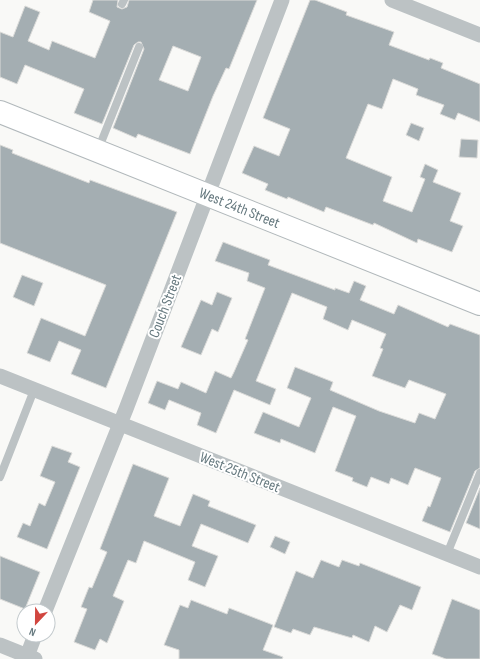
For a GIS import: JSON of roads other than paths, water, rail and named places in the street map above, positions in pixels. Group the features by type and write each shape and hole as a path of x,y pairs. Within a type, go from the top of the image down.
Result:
{"street":[{"name":"Couch Street","path":"48,603 120,424 282,0"},
{"path":"392,0 480,35"},
{"name":"West 24th Street","path":"0,112 480,304"},
{"name":"West 25th Street","path":"0,376 480,567"},
{"path":"0,645 30,658 33,643"}],"lane":[{"path":"98,151 138,47"},
{"path":"0,477 34,390"},
{"path":"447,554 480,473"}]}
